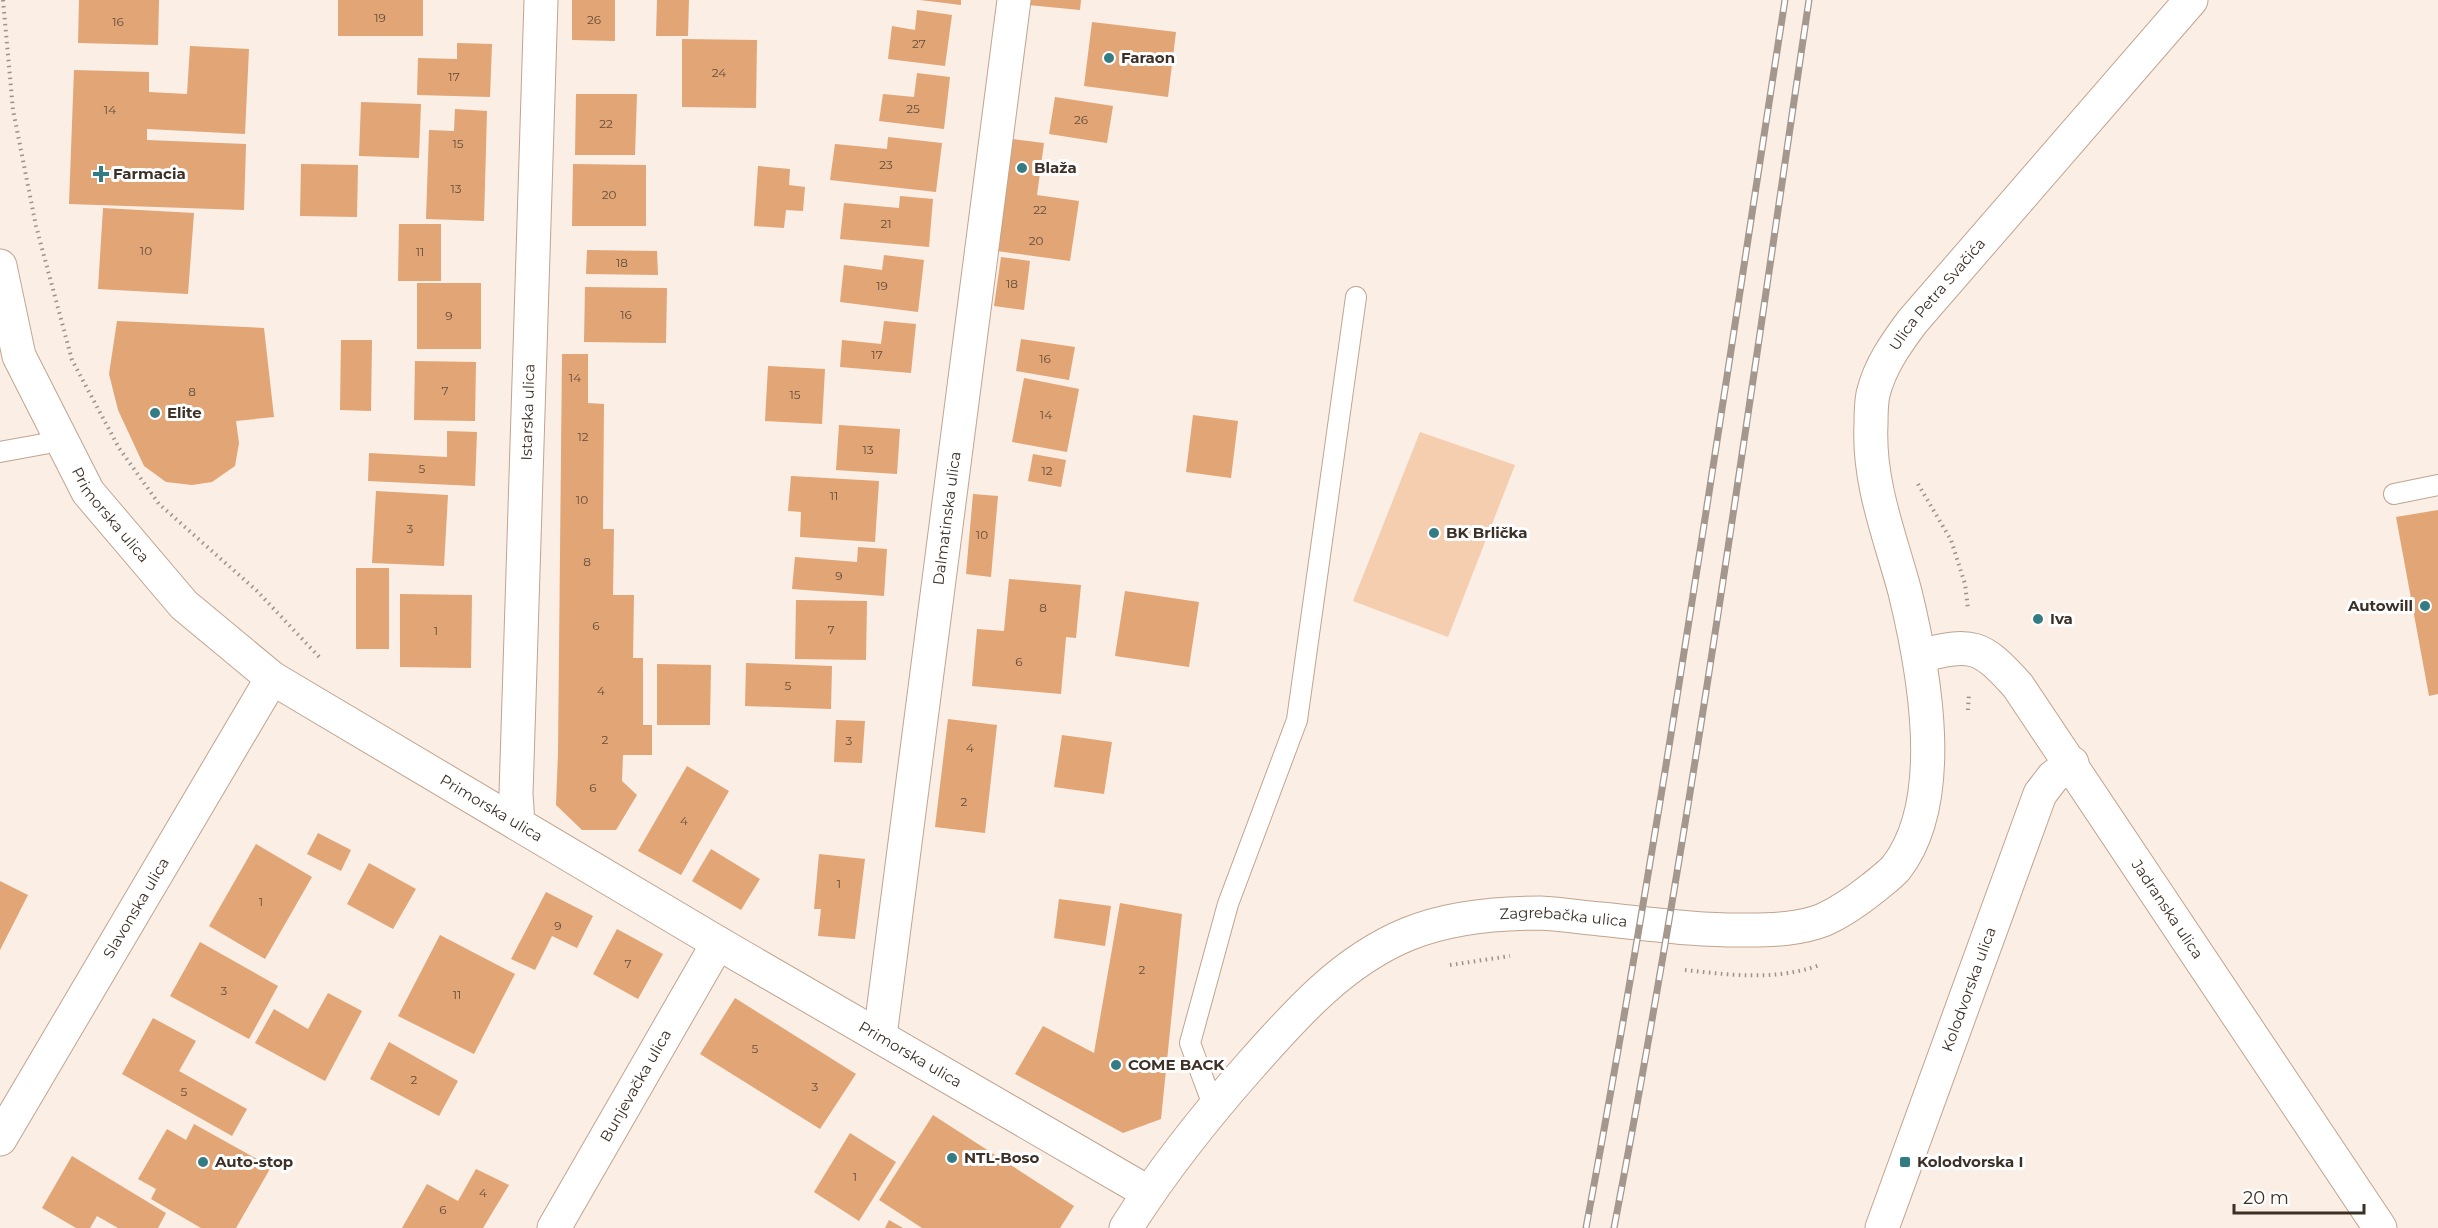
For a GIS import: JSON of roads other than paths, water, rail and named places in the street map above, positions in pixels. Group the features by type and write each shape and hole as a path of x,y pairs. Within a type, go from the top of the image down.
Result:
{"street":[{"name":"Istarska ulica","path":"518,824 516,782 541,0"},
{"name":"Dalmatinska ulica","path":"880,1036 1014,0"},
{"name":"Ulica Petra Svačića","path":"1919,656 1904,590 1880,509 1870,445 1872,396 1886,358 1912,322 2191,0"},
{"name":"Primorska ulica","path":"0,266 19,356 60,441 88,492 184,605 272,678 718,943 1149,1192"},
{"name":"Jadranska ulica","path":"1919,656 1954,647 1972,649 1996,661 2018,686 2072,763 2379,1228"},
{"name":"Zagrebačka ulica","path":"1126,1228 1149,1192 1214,1107 1290,1020 1331,981 1368,955 1408,934 1451,921 1482,916 1542,913 1710,930 1782,930 1822,920 1858,901 1896,869 1915,833 1926,792 1928,742 1919,656"},
{"name":"Slavonska ulica","path":"0,1138 272,678"},
{"name":"Kolodvorska ulica","path":"1882,1228 2037,802 2053,777 2072,763"},
{"name":"Bunjevačka ulica","path":"554,1228 718,943"}],"lane":[{"path":"1214,1107 1190,1043 1228,904 1297,720 1356,297"},
{"path":"0,452 60,441"},
{"path":"2394,494 2438,485"}],"railway":[{"path":"1586,1228 1665,768 1785,0"},
{"path":"1614,1228 1694,769 1809,0"}],"place":[{"name":"Faraon","path":"1109,58"},
{"name":"Blaža","path":"1022,168"},
{"name":"Farmacia","path":"101,174"},
{"name":"Elite","path":"155,413"},
{"name":"BK Brlička","path":"1434,533"},
{"name":"Autowill","path":"2425,606"},
{"name":"Iva","path":"2038,619"},
{"name":"COME BACK","path":"1116,1065"},
{"name":"NTL-Boso","path":"952,1158"},
{"name":"Auto-stop","path":"203,1162"},
{"name":"Kolodvorska I","path":"1905,1162"}]}
